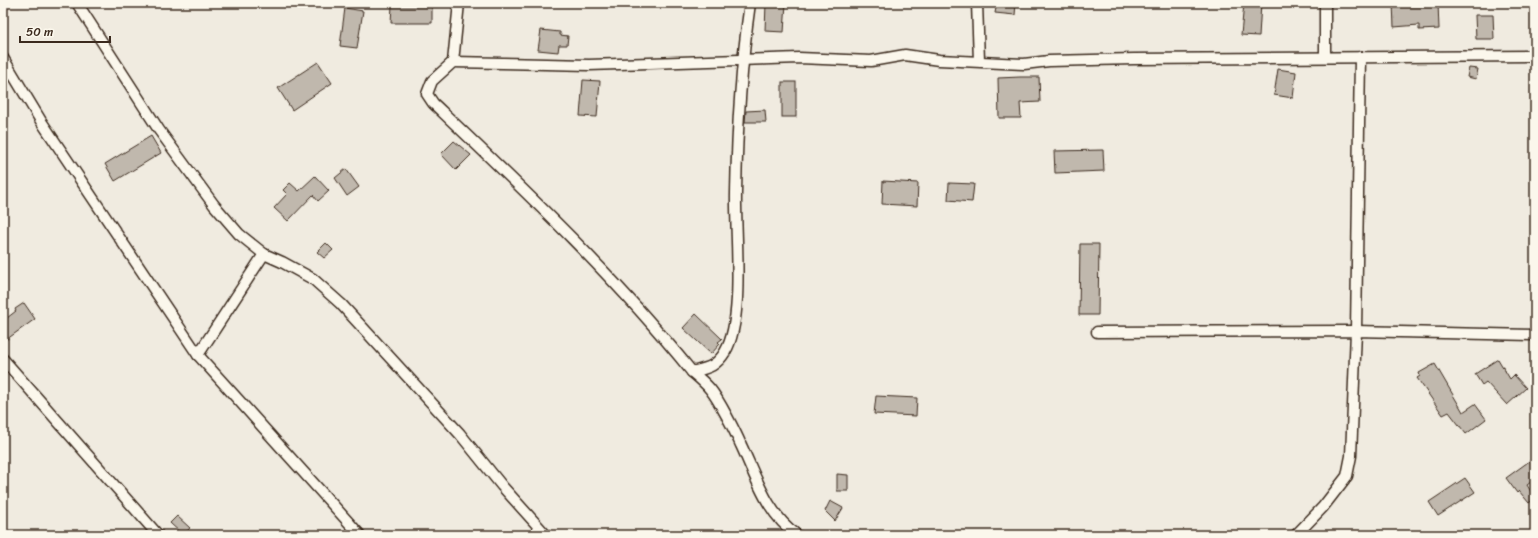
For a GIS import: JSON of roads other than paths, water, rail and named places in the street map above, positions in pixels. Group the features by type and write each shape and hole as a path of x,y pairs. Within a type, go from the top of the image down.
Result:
{"street":[{"path":"77,3 159,130 214,206 239,234 264,254 313,279 341,304 460,434 502,486 546,535"},
{"path":"459,3 453,62 432,81 427,94 434,103 572,238 668,342 692,372 710,389 740,443 761,490 777,517 785,527 797,535"},
{"path":"692,372 713,366 725,352 735,323 737,280 736,187 742,61 750,3"},
{"path":"977,3 979,61"},
{"path":"1325,3 1325,57"},
{"path":"453,62 589,65 799,58 871,61 904,55 939,60 1024,64 1049,61 1134,59 1360,56 1535,56"},
{"path":"1296,535 1323,507 1347,476 1351,456 1356,331 1360,56"},
{"path":"3,58 41,121 198,355 360,535"},
{"path":"198,355 264,254"},
{"path":"1097,332 1356,331 1535,335"},
{"path":"3,359 158,535"}]}
